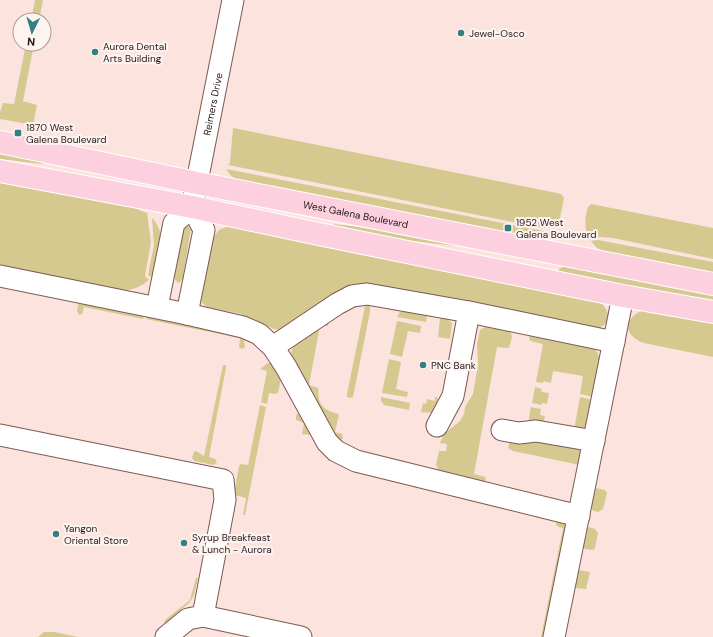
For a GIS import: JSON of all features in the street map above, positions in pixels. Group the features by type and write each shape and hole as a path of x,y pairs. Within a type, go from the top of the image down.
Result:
{"main road":[{"name":"West Galena Boulevard","path":"0,142 197,183 713,284"},
{"path":"0,171 192,207 623,296 713,312"},
{"path":"416,254 460,250 546,266 556,262 566,255"}],"street":[{"name":"Reimers Drive","path":"192,207 233,0"},
{"path":"157,307 174,223 192,207 204,230 187,314"},
{"path":"0,276 157,307 243,327 259,334 273,347 286,367 325,438 336,451 356,461 579,516"},
{"path":"273,347 336,304 352,296 367,294 468,312 614,342"},
{"path":"554,637 623,296"},
{"path":"437,426 453,396 468,312"},
{"path":"502,430 519,433 536,431 594,441"},
{"path":"0,435 223,480 225,500 203,616"},
{"path":"166,637 188,620 203,616 301,637"}],"shaded area":[{"path":"35,0 43,0 41,12 33,12"},
{"path":"24,52 32,52 23,101 37,105 33,125 0,119 0,112 3,103 14,104"},
{"path":"233,128 561,194 564,198 558,228 543,228 228,165 230,163"},
{"path":"0,151 44,159 42,164 0,159"},
{"path":"226,169 553,233 544,238 538,239 238,180 231,176"},
{"path":"0,180 132,207 147,213 151,242 145,276 149,280 135,288 119,290 0,266"},
{"path":"591,204 713,228 713,259 613,238 588,236 585,225 588,207"},
{"path":"152,218 158,226 160,236 157,261 151,277 148,275 154,245"},
{"path":"334,224 421,234 457,241 456,246 369,236 334,228"},
{"path":"186,226 191,228 183,277 178,283 174,278 183,230"},
{"path":"229,226 600,302 608,313 608,320 603,326 598,328 363,283 345,287 293,325 282,330 274,329 241,314 207,307 202,303 200,296 212,239 219,230"},
{"path":"598,240 713,262 713,274 605,252 597,248 591,241"},
{"path":"569,264 713,292 713,303 559,273 559,269"},
{"path":"81,302 145,313 143,319 84,307 82,314 79,315 77,311 78,305"},
{"path":"367,304 370,305 370,312 353,397 350,398 347,397 347,394 365,306"},
{"path":"646,309 713,321 713,357 644,343 637,340 629,331 628,326 633,316"},
{"path":"404,311 427,316 426,322 397,317 400,312"},
{"path":"148,313 232,330 244,340 245,347 242,349 239,347 240,338 146,319"},
{"path":"440,318 448,320 452,323 450,339 438,337"},
{"path":"397,321 421,326 420,333 408,331 402,357 390,354"},
{"path":"326,322 329,322 328,326 320,326 309,385 318,388 320,401 323,407 329,411 339,414 335,432 342,434 343,438 341,440 335,436 328,427 291,356 295,345 304,336"},
{"path":"485,327 500,327 510,330 512,337 509,348 497,347 474,474 485,477 486,480 483,483 439,471 436,465 439,451 446,451 447,444 440,443 444,434 460,421 464,414 465,407 473,394 478,364 477,344 480,330"},
{"path":"531,334 591,346 595,349 600,362 593,397 580,394 583,376 553,371 551,383 543,381 543,383 536,382 543,344 530,341 529,337"},
{"path":"389,359 401,362 396,389 408,392 407,397 382,393"},
{"path":"268,363 271,363 282,374 278,393 269,393 267,404 261,402 267,371 260,369"},
{"path":"223,365 226,365 226,368 209,457 215,459 217,462 214,465 194,461 192,458 194,452 196,451 204,456"},
{"path":"535,387 542,389 541,392 549,393 547,404 542,403 542,405 532,403"},
{"path":"381,397 410,403 409,410 384,405 381,401"},
{"path":"435,397 438,398 436,409 433,413 421,412 423,403 426,404 427,399 435,401"},
{"path":"580,397 593,400 587,430 574,430"},
{"path":"260,405 266,407 245,515 243,515 246,498 234,494 239,466 241,464 248,465"},
{"path":"531,407 541,409 540,415 545,416 543,425 528,424"},
{"path":"300,412 310,431 310,435 302,434 304,423 296,420 296,415"},
{"path":"535,438 583,448 580,465 513,451 508,448 510,440"},
{"path":"596,488 605,490 607,493 603,509 598,512 592,510 591,508 592,496"},
{"path":"556,521 567,522 547,637 541,637 563,528 556,525"},
{"path":"589,527 595,529 598,533 595,548 593,550 585,549 583,547 586,530"},
{"path":"578,570 590,572 586,589 576,588 575,586"},
{"path":"196,578 198,578 194,595 190,602 164,624 165,620 190,600"},
{"path":"44,632 54,632 78,637 38,637"}],"place":[{"name":"Jewel-Osco","path":"461,33"},
{"name":"Aurora Dental Arts Building","path":"95,52"},
{"name":"1870 West Galena Boulevard","path":"18,133"},
{"name":"1952 West Galena Boulevard","path":"508,228"},
{"name":"PNC Bank","path":"423,365"},
{"name":"Yangon Oriental Store","path":"56,534"},
{"name":"Syrup Breakfeast & Lunch - Aurora","path":"184,543"}]}
